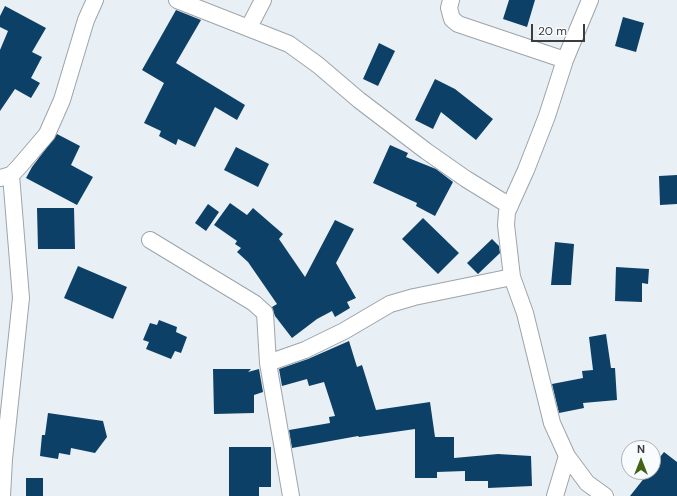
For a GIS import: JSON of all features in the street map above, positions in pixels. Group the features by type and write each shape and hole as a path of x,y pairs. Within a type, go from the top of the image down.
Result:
{"street":[{"path":"2,496 4,459 21,298 5,177 24,162 47,134 62,100 86,20 95,0"},
{"path":"178,0 278,39 300,52 426,152 466,180 510,206"},
{"path":"249,28 262,0"},
{"path":"451,0 449,8 452,19 458,24 565,60"},
{"path":"590,0 565,60 547,116 507,212 506,225 512,277 525,313 552,423 567,456 587,483 605,496"},
{"path":"150,240 262,309 266,318 268,362 291,496"},
{"path":"268,362 305,350 344,331 390,304 414,297 512,277"},
{"path":"555,496 567,456"}],"building":[{"path":"509,0 535,0 527,27 503,19"},
{"path":"5,6 46,28 32,52 42,57 31,78 40,83 31,98 15,89 0,111 0,50 8,31 0,27 0,16"},
{"path":"176,10 201,20 176,63 245,105 237,120 215,107 195,147 178,139 176,145 159,136 161,131 144,123 164,83 142,70"},
{"path":"623,17 644,23 636,52 615,46"},
{"path":"379,43 395,51 378,86 363,79"},
{"path":"435,79 455,89 493,119 476,140 441,112 433,129 415,120"},
{"path":"57,134 80,146 71,165 93,177 77,205 26,178 32,167"},
{"path":"390,145 408,153 406,157 436,169 453,182 435,216 416,206 417,203 373,183"},
{"path":"236,147 269,164 258,187 224,170"},
{"path":"677,175 677,204 660,205 659,176"},
{"path":"230,203 247,215 253,208 283,234 279,239 305,277 335,220 354,229 336,263 356,298 347,302 350,308 335,317 332,311 317,319 292,338 275,316 272,307 277,304 248,262 237,252 241,248 235,244 237,241 214,225"},
{"path":"208,204 219,212 206,231 195,223"},
{"path":"37,208 74,208 75,249 38,249"},
{"path":"423,218 459,253 438,274 402,239"},
{"path":"492,239 499,246 500,253 478,274 467,263"},
{"path":"555,242 574,244 571,285 551,285"},
{"path":"78,266 127,287 113,319 64,298"},
{"path":"616,267 649,269 648,284 642,283 642,302 615,301"},
{"path":"159,320 177,327 176,332 187,337 181,353 175,351 171,359 146,349 149,342 143,340 150,323 157,325"},
{"path":"606,334 611,368 615,368 617,400 583,403 584,408 559,413 552,384 583,378 582,371 593,370 589,337"},
{"path":"349,341 357,367 362,365 376,410 430,402 435,437 454,437 454,458 498,454 531,456 532,486 488,488 488,481 465,481 465,471 437,472 437,478 415,478 415,429 358,436 292,448 289,430 330,423 329,417 335,416 324,382 309,386 307,379 282,386 279,369 308,359"},
{"path":"213,369 251,369 248,372 259,369 263,392 254,395 254,413 214,414"},
{"path":"48,413 103,421 107,437 95,453 71,448 70,455 59,453 58,459 40,456 42,435 45,435"},
{"path":"229,447 271,447 271,487 259,487 259,496 229,496"},
{"path":"664,452 677,462 677,496 630,496 643,480 661,480 661,456"},
{"path":"26,478 43,478 43,496 26,496"}]}
